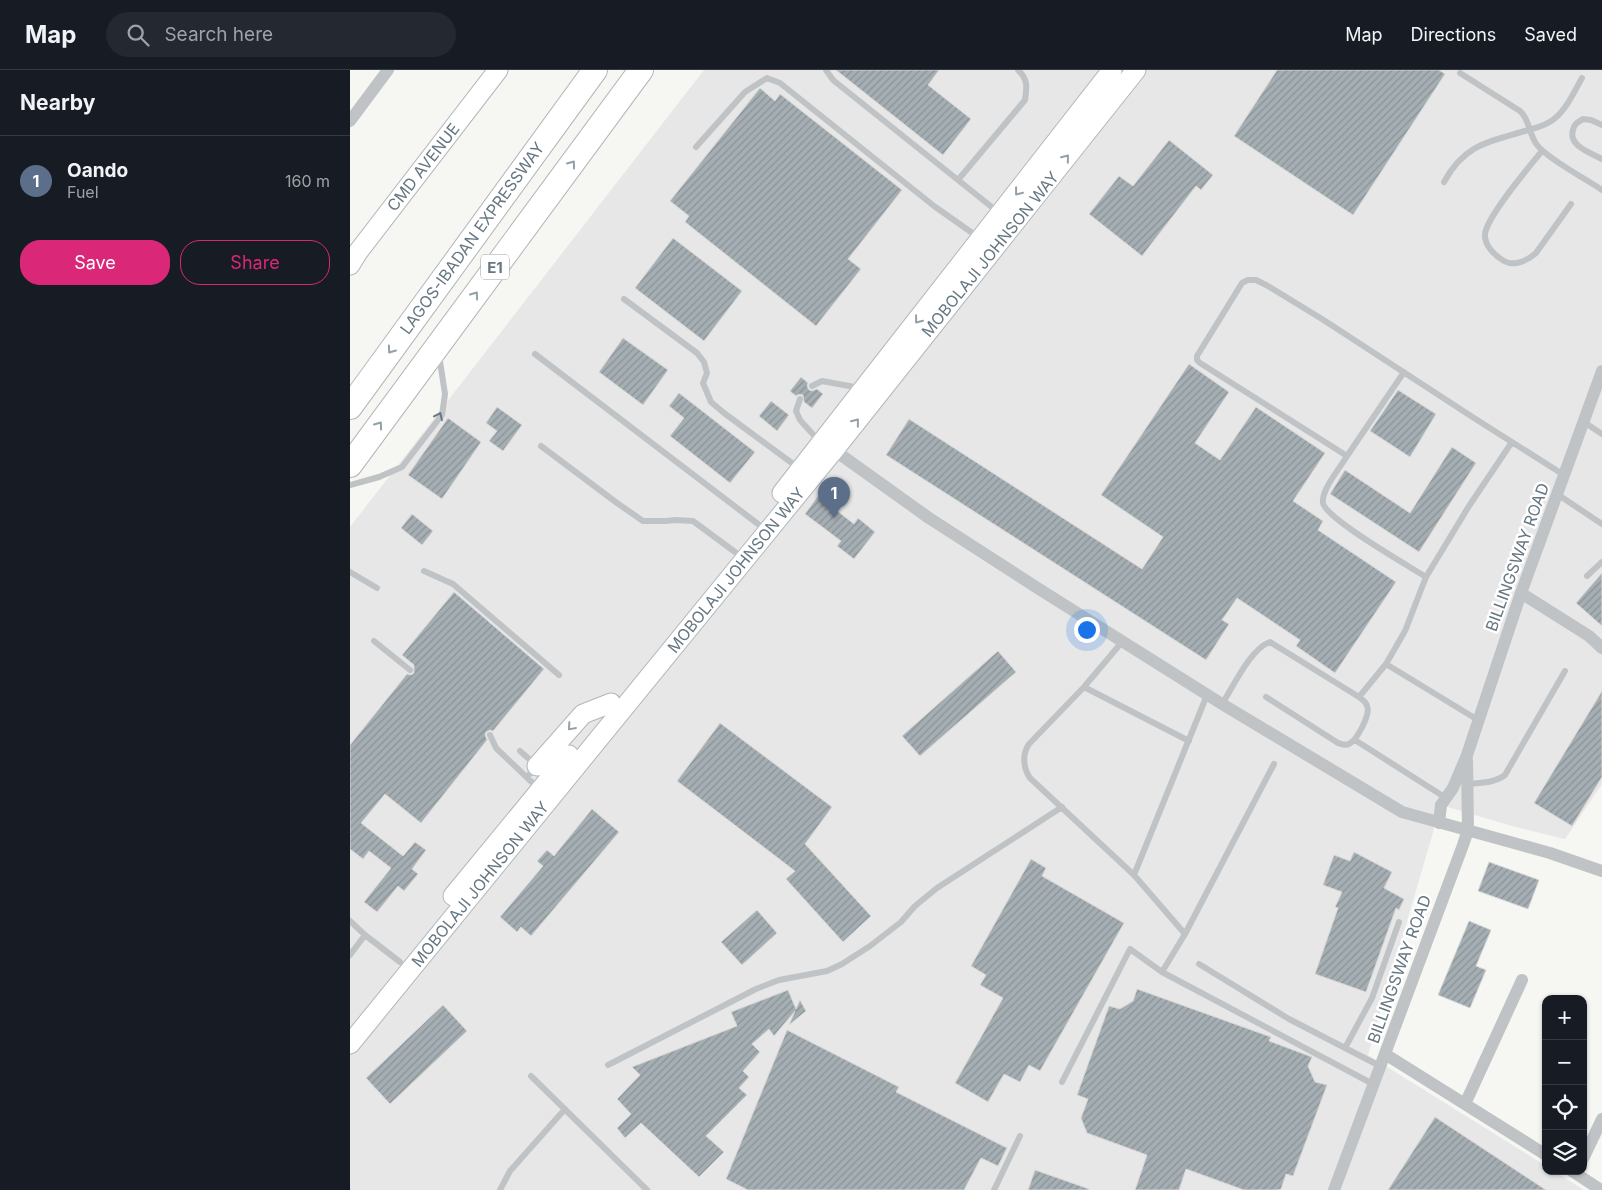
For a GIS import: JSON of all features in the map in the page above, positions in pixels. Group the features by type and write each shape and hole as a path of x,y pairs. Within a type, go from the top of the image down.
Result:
{"highway":[{"name":"LAGOS-IBADAN EXPRESSWAY","path":"350,407 595,70"},
{"name":"E1","path":"350,465 641,70"}],"street":[{"path":"350,121 388,70"},
{"name":"CMD AVENUE","path":"353,254 498,70"},
{"name":"MOBOLAJI JOHNSON WAY","path":"350,1023 400,962 535,778 611,703 801,470 828,446 864,389 1112,70"},
{"name":"MOBOLAJI JOHNSON WAY","path":"350,1044 828,446 1136,70"},
{"name":"BILLINGSWAY ROAD","path":"1440,823 1441,805 1453,788 1467,755 1521,593 1602,371"},
{"path":"828,446 929,518 1122,642 1402,812 1550,853 1602,871"},
{"path":"1521,593 1589,636 1602,648"},
{"name":"BILLINGSWAY ROAD","path":"1334,1190 1468,830 1467,755"},
{"path":"1465,1104 1522,980"},
{"path":"1385,1054 1542,1152"},
{"path":"1587,1150 1602,1119"},
{"path":"1579,1175 1601,1190"}],"lane":[{"path":"826,70 838,85 1001,214"},
{"path":"958,180 1024,100 1027,84 1023,74 1018,70"},
{"path":"1460,73 1524,114 1529,130 1542,151 1602,190"},
{"path":"696,147 745,92 767,78 780,83 934,206 981,240"},
{"path":"1444,182 1451,169 1462,156 1471,150 1484,143 1546,125 1555,119 1582,78"},
{"path":"1602,125 1583,118 1574,126 1572,138 1580,148 1602,159"},
{"path":"1542,151 1495,212 1485,235 1486,243 1491,250 1506,262 1518,263 1528,260 1536,253 1572,204"},
{"path":"1347,456 1197,360 1197,356 1242,283 1248,280 1256,280 1268,286 1564,475"},
{"path":"624,299 697,353 704,362 706,373 704,383 711,402 731,419 801,470"},
{"path":"350,485 402,467 442,416 445,394 437,345"},
{"path":"535,354 758,524"},
{"path":"1404,372 1324,492 1323,504 1327,512 1342,524 1426,576"},
{"path":"812,386 822,381 864,389"},
{"path":"800,399 796,411 800,420 828,446"},
{"path":"1584,422 1602,434"},
{"path":"1360,697 1386,664 1405,631 1426,576 1468,506 1512,442"},
{"path":"541,446 644,521 693,521 735,552"},
{"path":"1557,494 1602,524"},
{"path":"1587,576 1602,562"},
{"path":"424,571 453,584 559,675"},
{"path":"350,572 377,588"},
{"path":"374,641 410,670"},
{"path":"1122,642 1084,687 1026,748 1024,762 1026,772 1134,875 1185,934"},
{"path":"1222,704 1253,655 1264,644 1270,642 1360,697 1367,704 1367,717 1355,740 1351,744 1345,745 1338,743 1266,697"},
{"path":"1386,664 1478,720"},
{"path":"1467,784 1499,780 1505,775 1565,671"},
{"path":"1084,687 1189,742"},
{"path":"1134,875 1207,695"},
{"path":"490,735 496,748 535,778"},
{"path":"1355,740 1446,798"},
{"path":"520,750 535,778"},
{"path":"1162,972 1185,934 1274,764"},
{"path":"608,1065 756,988 779,980 827,970 842,964 870,946 901,922 915,906 937,888 1062,807"},
{"path":"350,922 400,962"},
{"path":"1345,1048 1372,998 1399,922"},
{"path":"350,955 365,935"},
{"path":"1062,1082 1130,949 1162,972 1373,1084"},
{"path":"1199,964 1289,1019 1380,1066"},
{"path":"531,1076 647,1190"},
{"path":"500,1190 510,1171 565,1109"},
{"path":"994,1190 1020,1136"}],"shaded area":[{"path":"704,70 1602,70 1602,784 1565,839 1441,805 1368,1055 1542,1164 1542,1175 1560,1175 1584,1190 350,1190 350,527"}],"building":[{"path":"836,70 939,70 928,85 971,119 943,155"},
{"path":"1277,70 1439,70 1445,74 1353,215 1234,136"},
{"path":"760,88 775,101 780,94 902,190 848,259 861,269 816,326 685,222 689,216 670,201"},
{"path":"1169,140 1213,175 1201,190 1196,186 1142,256 1089,214 1119,176 1133,186"},
{"path":"673,238 742,291 704,341 635,288"},
{"path":"623,338 668,370 643,405 599,372"},
{"path":"1189,364 1229,392 1195,443 1220,460 1256,407 1325,453 1293,501 1323,521 1318,530 1396,582 1335,673 1296,646 1300,640 1237,598 1222,620 1229,624 1206,660 886,455 909,419 1142,569 1163,537 1101,495"},
{"path":"801,377 808,383 809,390 817,389 823,394 812,408 804,402 803,395 799,394 796,396 790,391"},
{"path":"1398,390 1436,414 1410,457 1370,431"},
{"path":"679,393 755,452 730,483 670,436 684,418 669,406"},
{"path":"771,401 789,415 777,431 759,416"},
{"path":"497,407 522,425 503,451 489,441 497,431 486,423"},
{"path":"448,418 481,442 442,499 408,475"},
{"path":"1452,447 1476,463 1419,552 1330,494 1345,470 1410,513"},
{"path":"818,496 854,524 858,518 875,532 854,559 837,546 841,541 805,514"},
{"path":"412,514 433,531 422,545 401,528"},
{"path":"1602,573 1602,626 1576,603"},
{"path":"454,592 544,669 493,731 486,732 487,740 421,823 385,794 361,823 403,856 415,842 426,850 412,869 418,874 404,891 398,886 377,912 364,902 391,868 369,851 363,859 350,849 350,745 407,674 411,675 414,673 414,665 402,655"},
{"path":"998,651 1016,672 920,756 902,736"},
{"path":"1602,691 1602,777 1572,826 1534,803"},
{"path":"720,723 832,807 805,844 871,916 843,942 786,879 795,871 677,781"},
{"path":"592,809 619,832 531,936 521,927 517,932 500,917 543,866 537,861 547,850 554,856"},
{"path":"1354,852 1392,872 1384,888 1404,899 1399,910 1396,908 1366,992 1315,974 1338,908 1335,907 1342,892 1323,885 1334,855 1350,861"},
{"path":"1031,859 1046,868 1042,876 1124,923 1040,1071 1029,1065 1020,1082 1004,1074 988,1102 955,1083 1003,998 980,985 986,975 971,966"},
{"path":"1489,862 1539,880 1528,909 1478,891"},
{"path":"757,910 777,933 742,965 721,942"},
{"path":"1469,921 1491,930 1476,966 1486,970 1470,1008 1438,995"},
{"path":"1137,989 1271,1037 1269,1041 1312,1057 1308,1066 1315,1082 1327,1085 1293,1176 1286,1174 1281,1189 1244,1190 1186,1169 1179,1190 1135,1190 1147,1155 1087,1133 1081,1118 1088,1099 1077,1095 1109,1006 1120,1009 1133,1001"},
{"path":"788,990 796,1009 800,1000 806,1011 789,1025 795,1011 774,1036 769,1029 752,1044 760,1052 743,1071 749,1077 739,1088 747,1095 706,1136 724,1152 699,1177 641,1123 625,1138 617,1128 631,1114 617,1099 640,1075 632,1067 737,1026 731,1012"},
{"path":"443,1005 467,1031 390,1104 366,1078"},
{"path":"787,1030 899,1087 896,1092 1007,1148 998,1166 981,1158 964,1190 748,1190 726,1179"},
{"path":"1435,1117 1546,1190 1388,1190"},
{"path":"1035,1170 1089,1189 1028,1190"}],"place":[{"name":"Oando","path":"834,518"}]}
